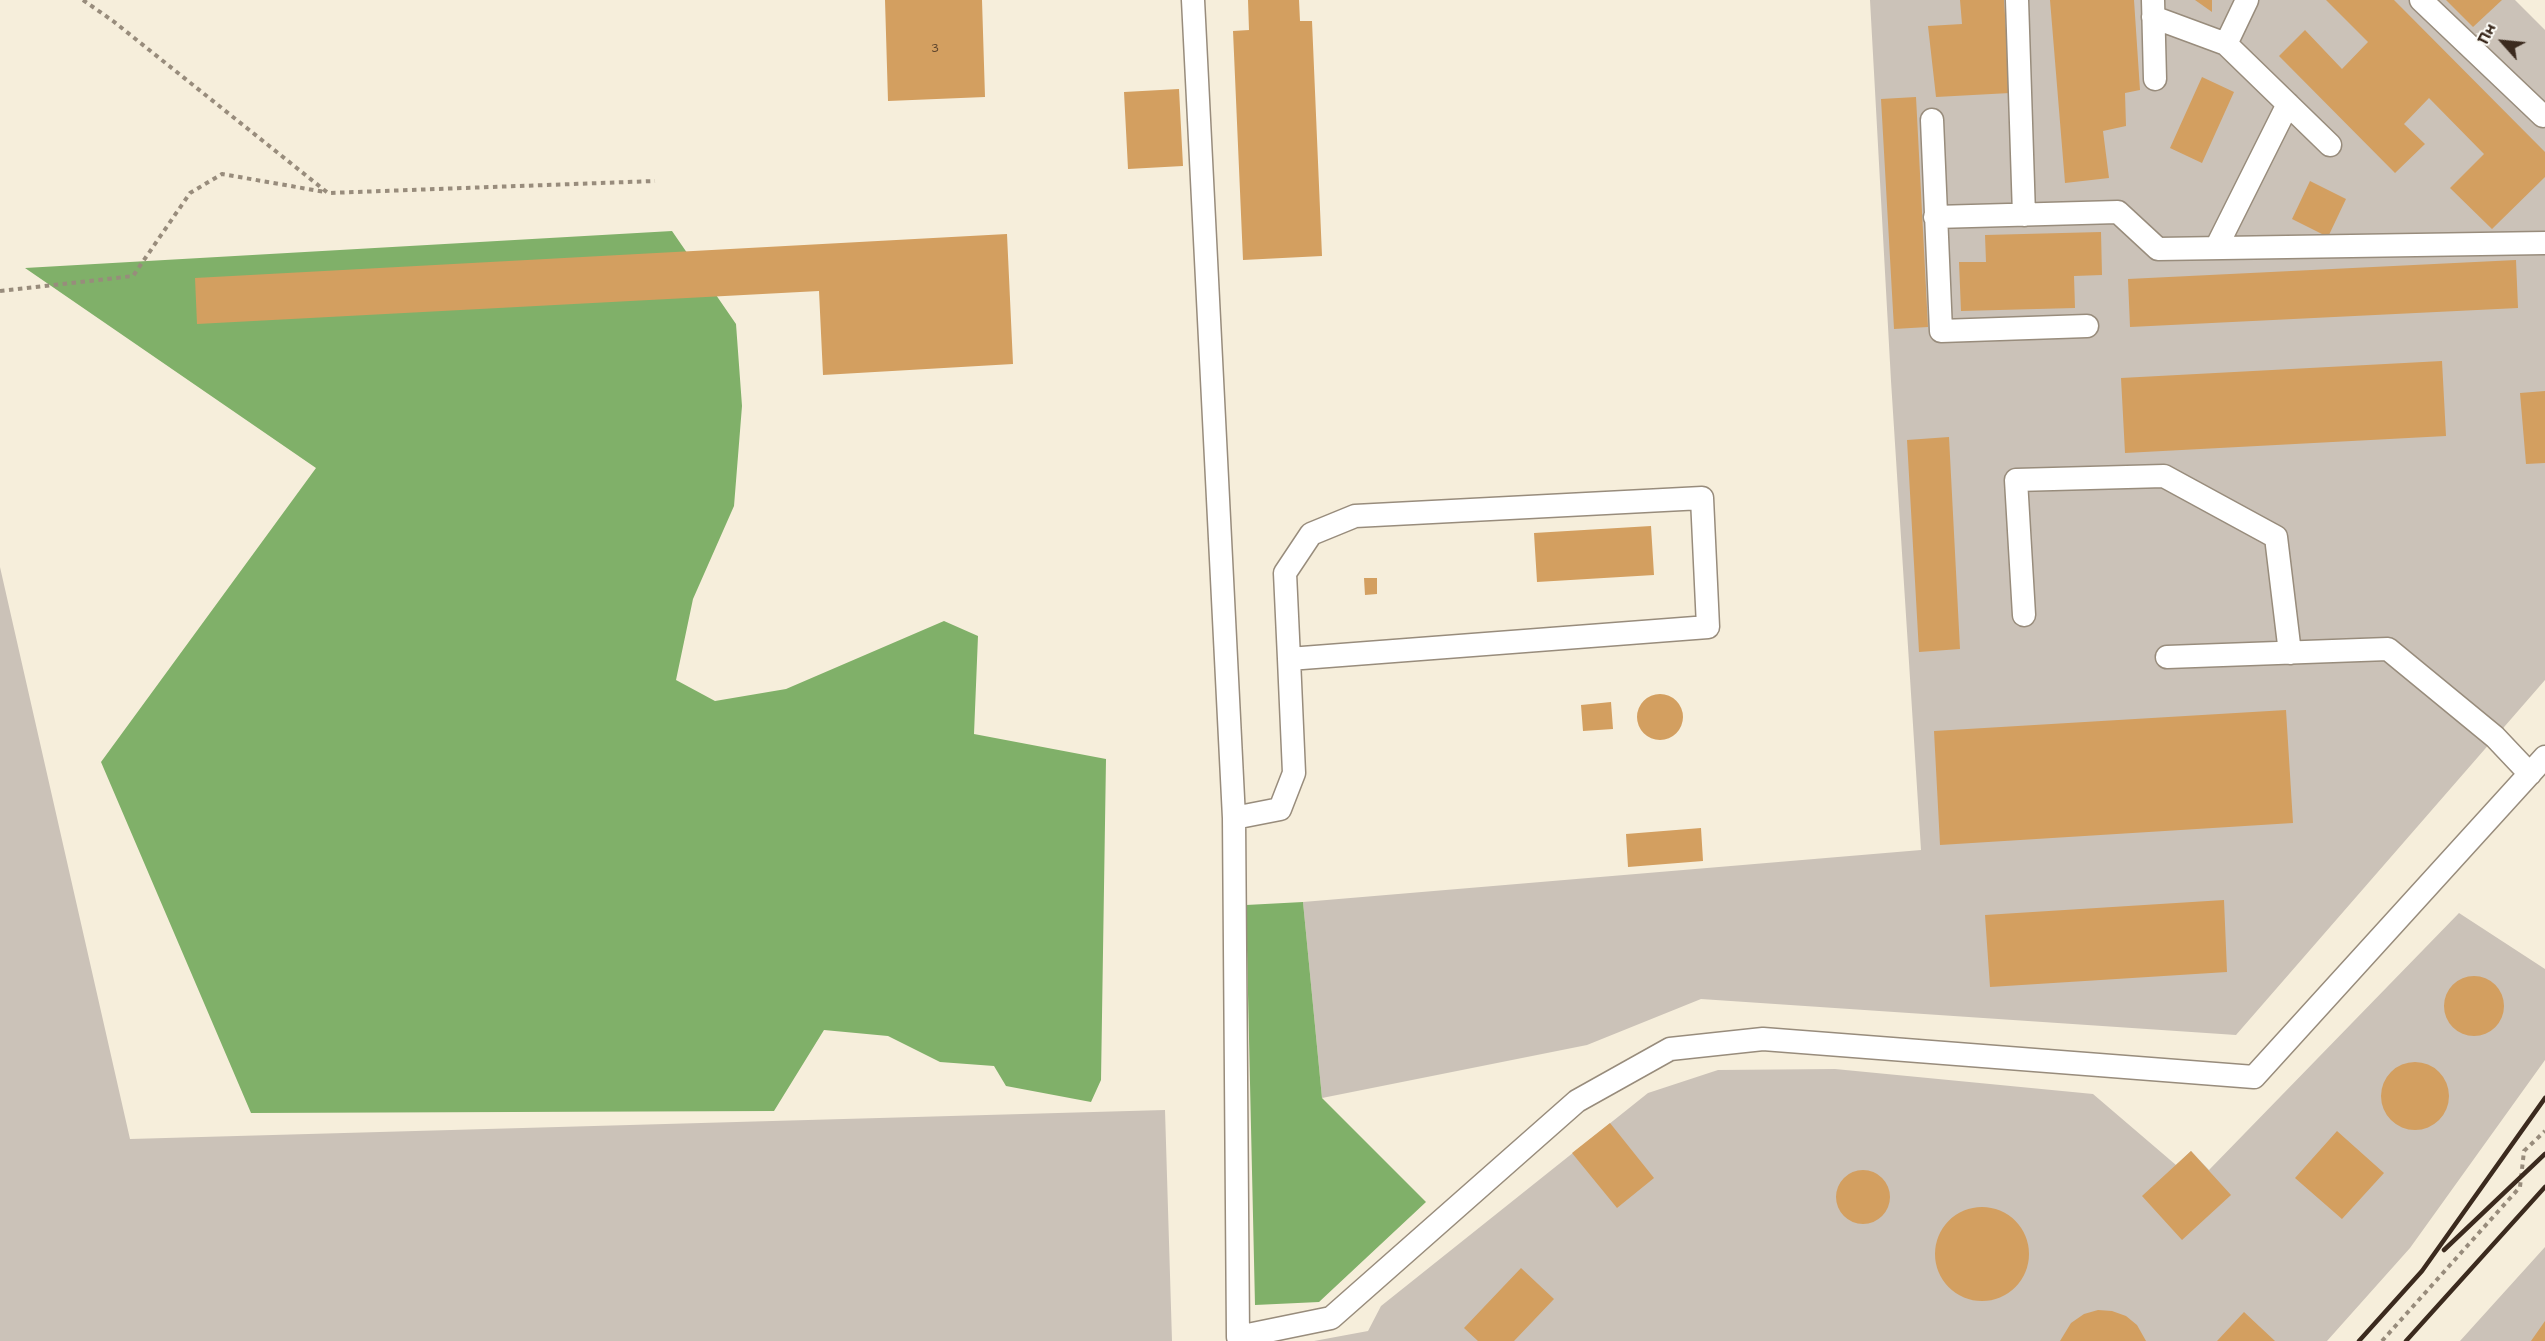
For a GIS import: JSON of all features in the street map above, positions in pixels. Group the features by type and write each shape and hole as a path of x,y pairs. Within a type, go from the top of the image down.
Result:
{"lane":[{"path":"1193,0 1234,818 1238,1337 1331,1318 1577,1101 1670,1049 1763,1039 2254,1077 2545,757"},
{"path":"2017,0 2024,215"},
{"path":"2226,44 2247,0"},
{"path":"2421,0 2544,116"},
{"path":"2155,79 2153,8 2226,44 2330,146"},
{"path":"2217,246 2288,104"},
{"path":"1932,120 1941,331 2087,326"},
{"path":"1935,217 2118,212 2158,249 2217,246 2545,243"},
{"path":"2024,615 2016,480 2164,476 2276,537 2290,653"},
{"path":"1234,818 1280,808 1294,773 1285,573 1311,534 1355,516 1702,498 1708,627 1289,659"},
{"path":"2167,657 2388,650 2495,737 2530,774"}],"path":[{"path":"83,0 113,21 328,193"},
{"path":"0,291 133,276 190,193 222,174 328,193 655,181"},
{"path":"2382,1341 2520,1187 2524,1151 2545,1131"}],"shaded area":[{"path":"1870,0 2515,0 2545,30 2545,680 2236,1035 1701,999 1587,1045 1322,1098 1303,902 1921,850 1891,381"},
{"path":"0,567 130,1139 1165,1110 1172,1341 0,1341"},
{"path":"2459,913 2545,969 2545,1060 2410,1248 2327,1341 1314,1341 1368,1331 1381,1306 1648,1093 1718,1070 1835,1069 2093,1094 2176,1165 2191,1151 2209,1170"},
{"path":"2545,1247 2545,1341 2460,1341"}],"green space":[{"path":"672,231 736,324 742,406 734,506 693,599 676,680 715,701 786,689 944,621 978,636 974,734 1106,759 1101,1080 1091,1102 1006,1086 994,1066 940,1062 888,1036 824,1030 774,1111 251,1113 101,762 316,468 25,268"},
{"path":"1303,902 1322,1098 1426,1202 1319,1302 1255,1305 1246,905"}],"building":[{"path":"885,0 982,0 985,97 888,101"},
{"path":"1248,0 1299,0 1300,21 1312,21 1322,256 1243,260 1233,31 1249,30"},
{"path":"1960,0 2004,0 2010,93 1936,97 1928,26 1962,24"},
{"path":"2050,0 2134,0 2140,90 2125,93 2126,126 2103,131 2109,178 2065,183"},
{"path":"2195,0 2212,0 2212,12"},
{"path":"2326,0 2394,0 2545,152 2545,177 2492,229 2450,188 2484,154 2429,98 2404,124 2425,144 2395,173 2279,56 2305,30 2342,69 2368,42"},
{"path":"2446,0 2502,0 2473,27"},
{"path":"2202,77 2234,92 2202,163 2170,148"},
{"path":"1179,89 1183,166 1128,169 1124,92"},
{"path":"1916,97 1928,327 1894,329 1881,99"},
{"path":"2310,181 2346,199 2328,237 2292,219"},
{"path":"2101,232 2102,275 2074,276 2075,308 1961,311 1959,262 1986,262 1985,235"},
{"path":"1007,234 1013,364 823,375 819,291 197,324 195,278"},
{"path":"2516,260 2518,308 2130,327 2128,279"},
{"path":"2442,361 2446,436 2125,453 2121,378"},
{"path":"2545,391 2545,463 2526,464 2520,393"},
{"path":"1949,437 1960,649 1919,652 1907,440"},
{"path":"1651,526 1654,575 1537,582 1534,533"},
{"path":"1364,578 1377,578 1377,594 1365,595"},
{"path":"1660,694 1676,701 1683,717 1676,733 1660,740 1644,733 1637,717 1644,701"},
{"path":"1611,702 1613,729 1583,731 1581,705"},
{"path":"2286,710 2293,823 1940,845 1934,731"},
{"path":"1701,828 1703,861 1628,867 1626,834"},
{"path":"2224,900 2227,972 1990,987 1985,915"},
{"path":"2468,976 2480,976 2491,981 2499,989 2504,1006 2502,1018 2491,1031 2480,1036 2468,1036 2457,1031 2449,1023 2444,1012 2444,1000 2449,989 2457,981"},
{"path":"2422,1062 2434,1068 2443,1077 2449,1089 2447,1109 2439,1120 2422,1130 2408,1130 2391,1120 2383,1109 2381,1089 2391,1072 2402,1064"},
{"path":"1610,1123 1654,1178 1617,1208 1572,1153"},
{"path":"2337,1131 2384,1173 2342,1219 2295,1178"},
{"path":"2191,1151 2231,1195 2182,1240 2142,1196"},
{"path":"1863,1170 1873,1172 1882,1178 1888,1187 1890,1197 1888,1207 1882,1216 1873,1222 1863,1224 1853,1222 1844,1216 1838,1207 1836,1197 1838,1187 1844,1178 1853,1172"},
{"path":"1982,1207 2000,1210 2015,1221 2026,1236 2029,1254 2026,1272 2015,1287 2000,1298 1982,1301 1964,1298 1949,1287 1938,1272 1935,1254 1938,1236 1949,1221 1964,1210"},
{"path":"1521,1268 1554,1299 1514,1341 1478,1341 1464,1328"},
{"path":"2098,1310 2112,1311 2126,1316 2137,1325 2146,1341 2060,1341 2071,1323 2084,1314"},
{"path":"2244,1312 2275,1341 2217,1341"},
{"path":"2545,1321 2545,1341 2531,1341"}],"railway":[{"path":"2359,1341 2422,1271 2545,1098"},
{"path":"2444,1250 2545,1154"},
{"path":"2406,1341 2545,1187"}]}
